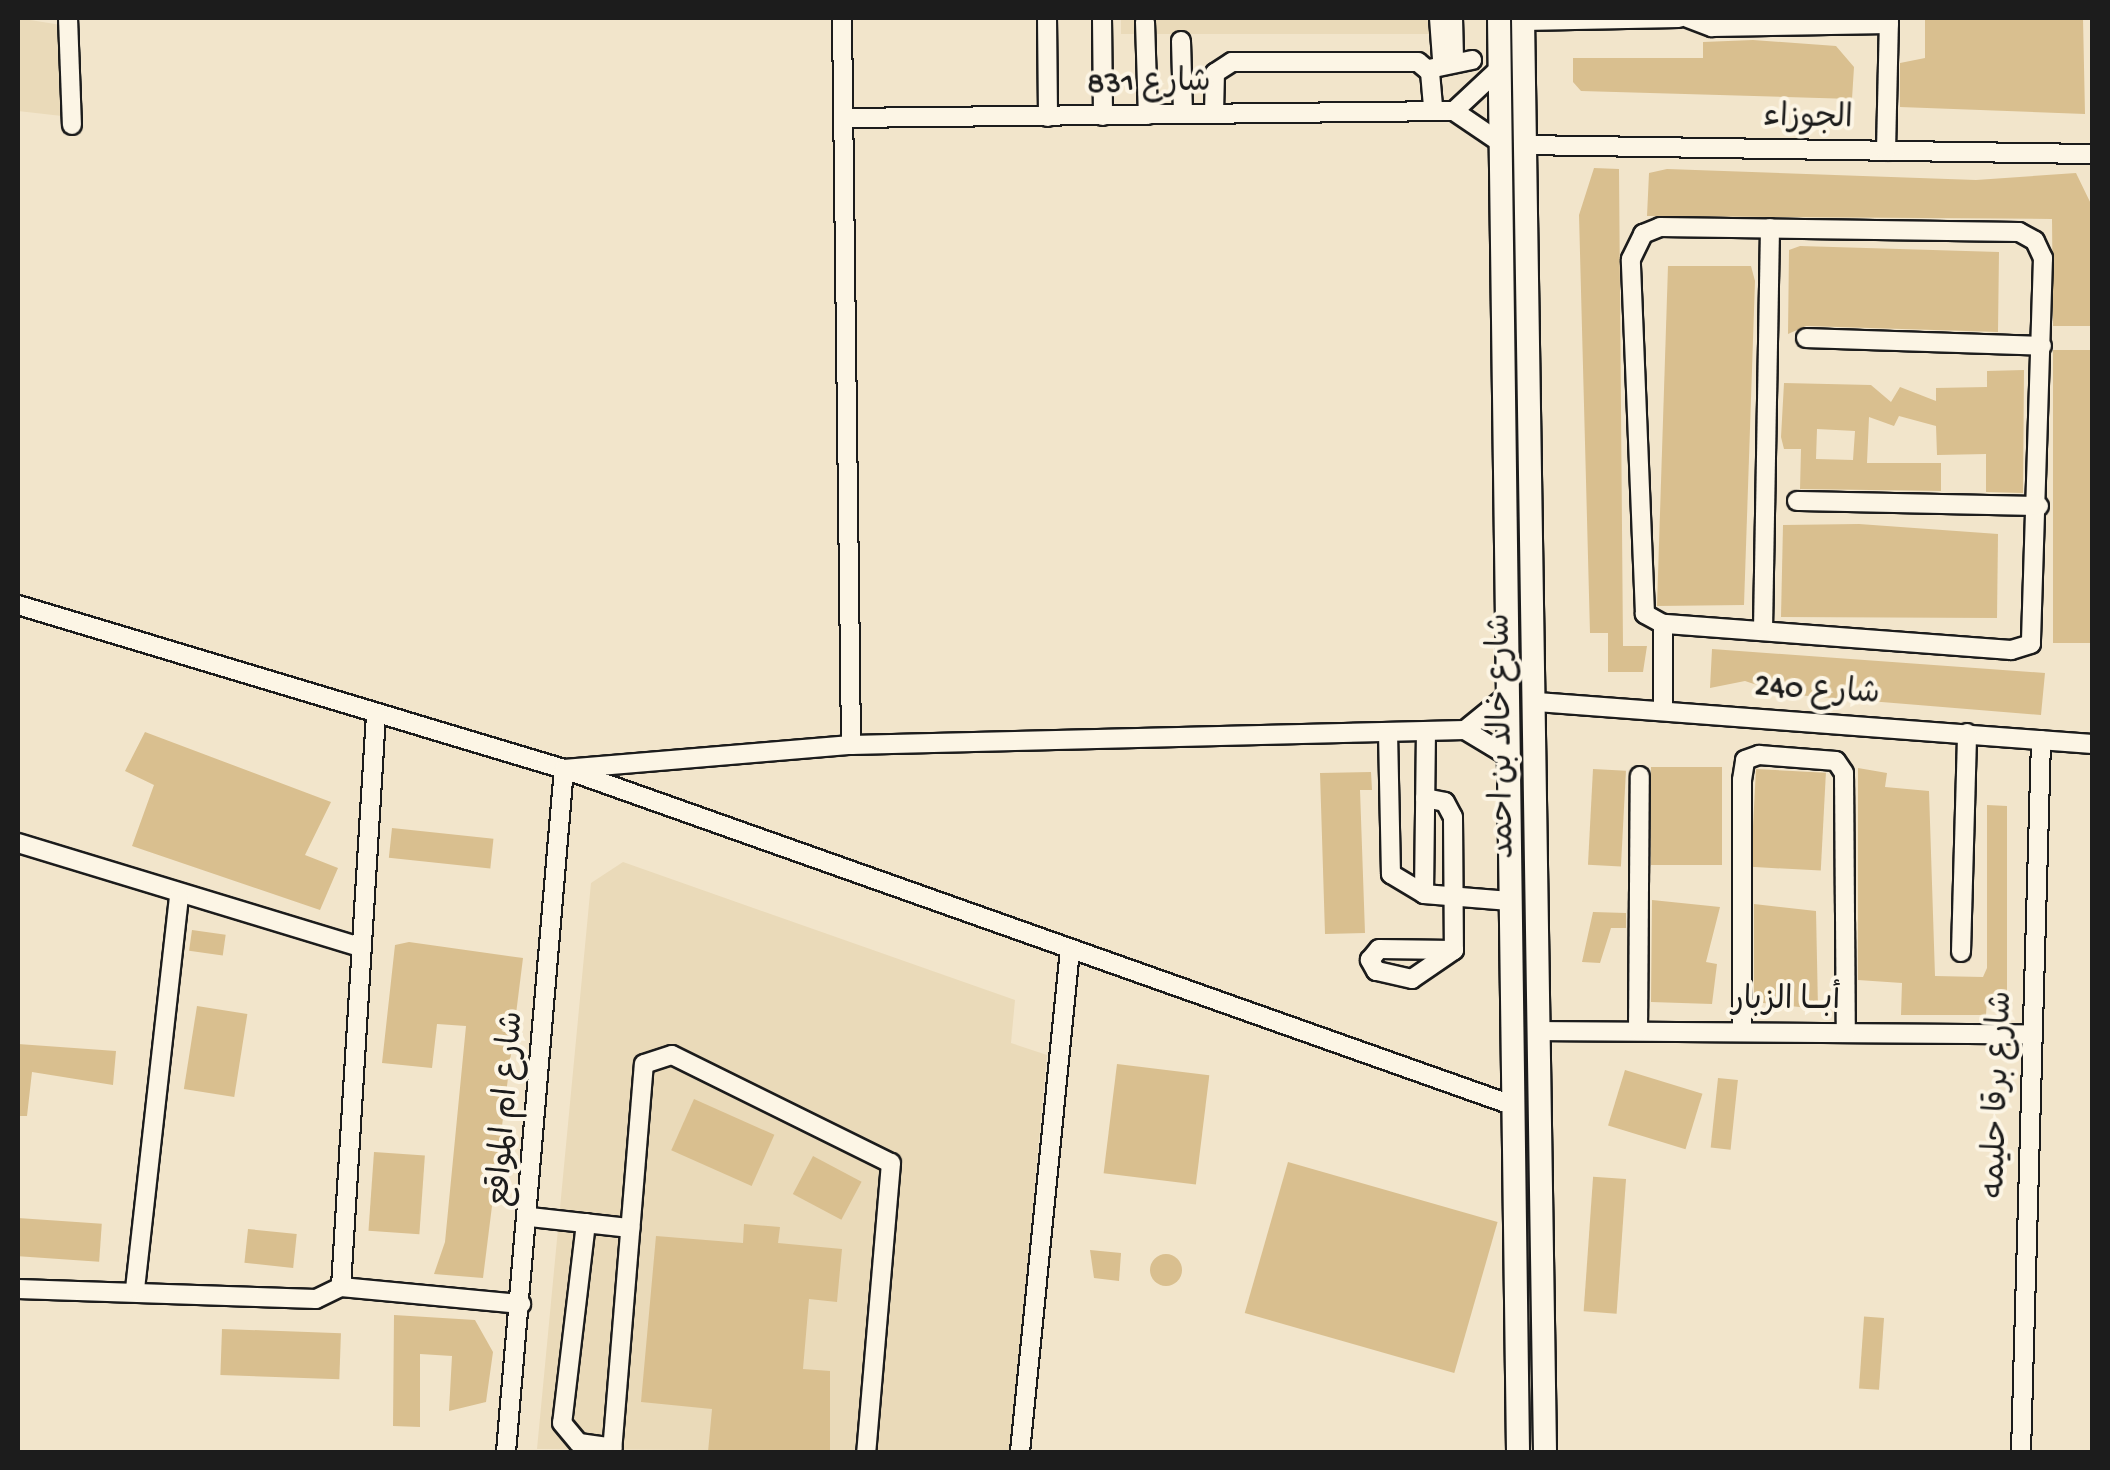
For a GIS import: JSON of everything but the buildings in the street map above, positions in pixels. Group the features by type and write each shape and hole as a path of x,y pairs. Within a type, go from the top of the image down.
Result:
{"main road":[{"name":"شارع خالد بن احمد","path":"1499,18 1500,68 1512,144 1537,702 1544,1452"},
{"name":"شارع خالد بن احمد","path":"1518,1452 1508,696 1512,144 1523,20"}],"street":[{"path":"68,18 72,125"},
{"path":"842,18 851,745"},
{"path":"1046,18 1048,117"},
{"path":"1102,18 1104,116"},
{"path":"1439,18 1449,62"},
{"path":"1433,110 1449,62 1452,18"},
{"path":"1523,20 1679,18"},
{"path":"1688,18 1712,27 1889,21 1886,151"},
{"path":"1145,22 1148,115"},
{"path":"1181,41 1183,114"},
{"path":"1214,113 1215,73 1226,62 1449,62"},
{"path":"1500,68 1454,111 1512,144"},
{"name":"شارع 831","path":"844,118 1454,111"},
{"name":"الجوزاء","path":"1512,144 2092,154"},
{"path":"1660,227 1770,228 2028,235 2043,258 2035,635 2023,649 1664,624 1641,602 1632,250 1660,227"},
{"path":"1763,629 1770,228"},
{"path":"1806,338 2042,346"},
{"path":"1797,501 2039,506"},
{"path":"18,605 564,769 1512,1105"},
{"path":"1664,624 1664,711"},
{"path":"1465,730 1508,696"},
{"name":"شارع 240","path":"1537,702 2092,744"},
{"path":"341,1287 357,946 376,715"},
{"path":"564,769 851,745 1465,730 1508,756"},
{"path":"1424,894 1426,731"},
{"path":"1388,732 1386,856 1392,874 1424,894 1510,901"},
{"path":"1961,952 1968,733"},
{"name":"شارع برقا حليمه","path":"2021,1452 2041,740"},
{"path":"1742,1032 1742,780 1745,760 1759,755 1836,760 1844,773 1846,1033"},
{"name":"شارع ام المواقع","path":"506,1452 530,1217 564,769"},
{"path":"1638,1031 1640,776"},
{"path":"1425,798 1450,809 1454,950"},
{"path":"18,843 179,897 357,946"},
{"path":"135,1289 179,897"},
{"path":"1020,1452 1070,948"},
{"name":"أبــا الزبار","path":"1541,1031 2031,1034"},
{"path":"586,1222 562,1423 580,1443 612,1450 644,1064 672,1055 891,1163 866,1452"},
{"path":"530,1217 630,1228"},
{"path":"18,1289 135,1289 316,1300 341,1287 521,1304"}],"shaded area":[{"path":"18,18 61,25 62,116 18,111"},
{"path":"1121,18 1462,18 1462,34 1121,34"},
{"path":"623,862 1015,1000 1011,1043 1047,1055 1010,1452 537,1449 591,883"}]}
